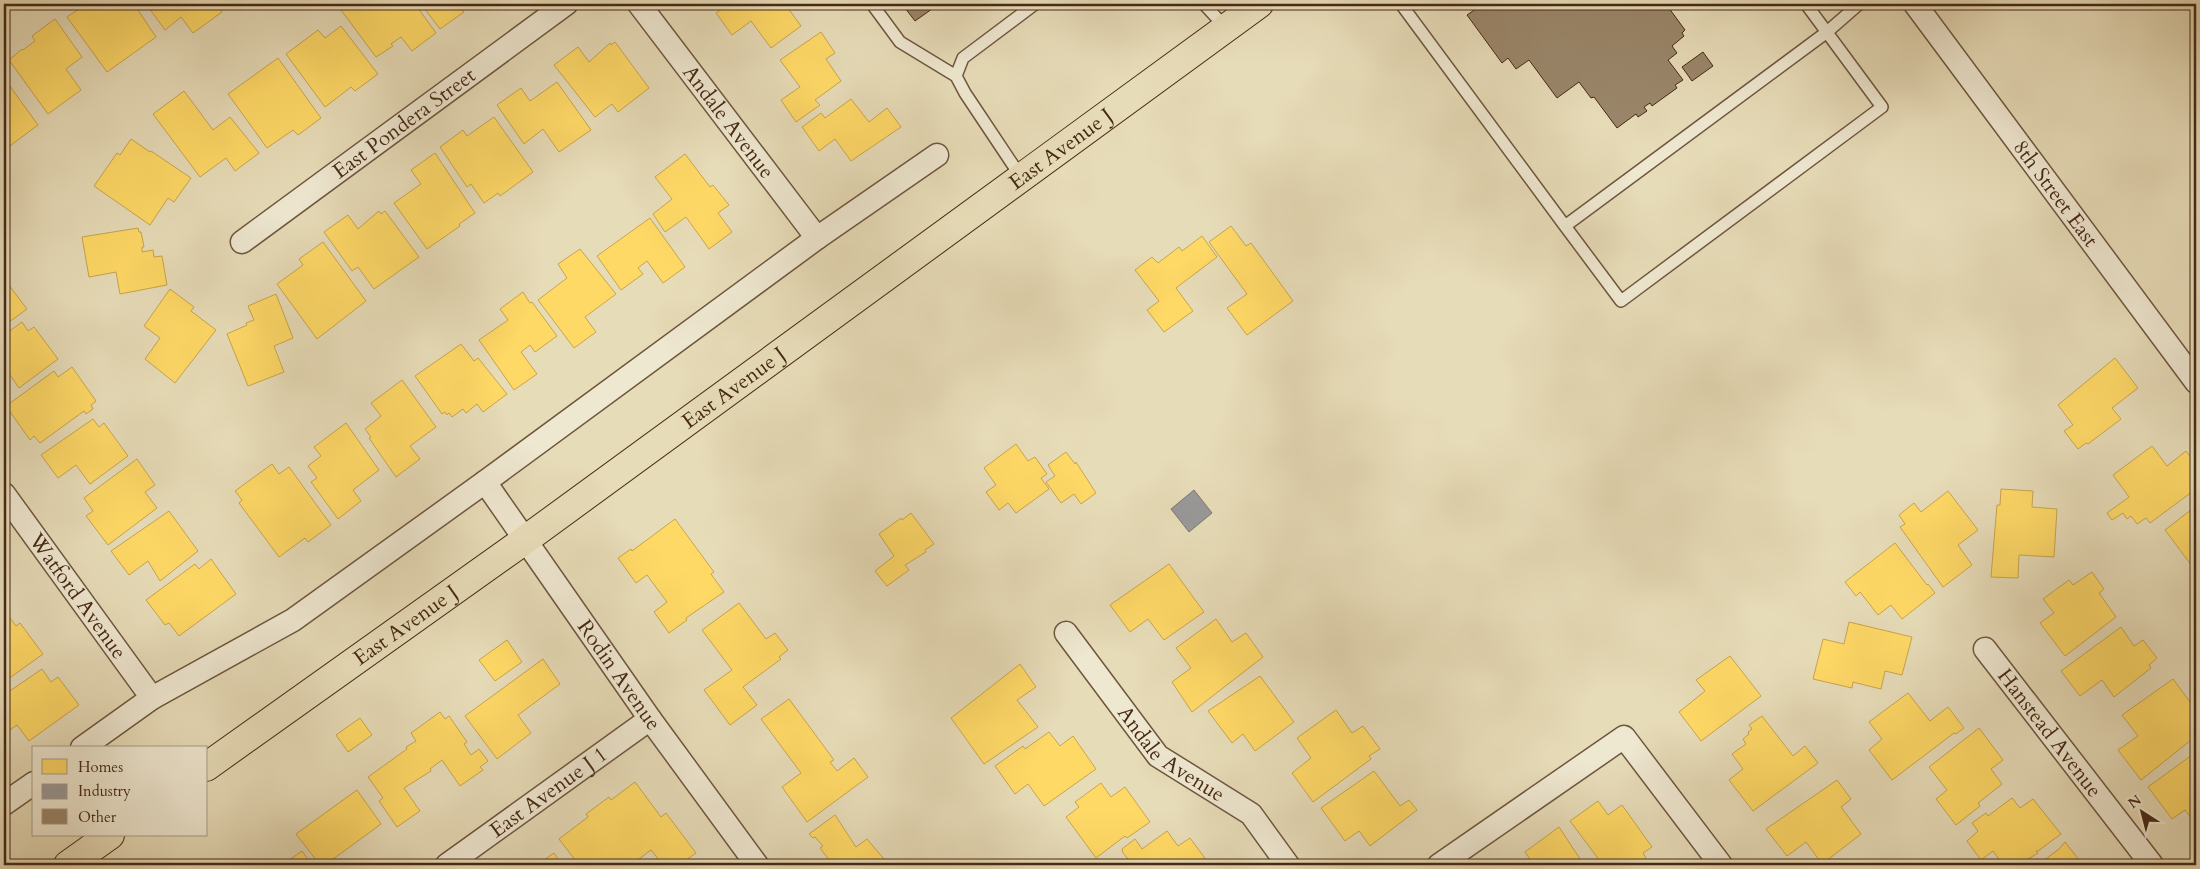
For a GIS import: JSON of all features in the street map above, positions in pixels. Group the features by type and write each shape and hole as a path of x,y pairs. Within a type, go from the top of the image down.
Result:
{"main road":[{"name":"East Avenue J","path":"208,766 525,540 1259,4"},
{"path":"68,865 109,836"}],"street":[{"name":"East Pondera Street","path":"242,242 566,4"},
{"name":"Andale Avenue","path":"639,4 817,238"},
{"name":"8th Street East","path":"1915,4 2196,382"},
{"path":"85,746 152,698 293,620 485,482 817,238 937,155"},
{"name":"Rodin Avenue","path":"485,482 650,719 756,865"},
{"name":"Watford Avenue","path":"4,494 152,698"},
{"name":"Andale Avenue","path":"1066,633 1158,756 1251,814 1288,865"},
{"name":"Hanstead Avenue","path":"1985,650 2152,865"},
{"name":"East Avenue J 1","path":"447,865 650,719"},
{"path":"1439,865 1624,737 1721,865"},
{"path":"4,804 32,784"}],"lane":[{"path":"872,4 900,42 956,76 1022,177"},
{"path":"956,76 963,58 1035,4"},
{"path":"1204,4 1226,28"},
{"path":"1401,4 1621,301 1882,106 1806,4"},
{"path":"1566,226 1827,32 1859,4"}],"building: Homes":[{"path":"86,4 134,4 156,37 107,72 67,17"},
{"path":"143,4 216,4 222,12 193,33 181,17 165,30 149,8 147,10"},
{"path":"347,4 386,4 389,8 395,4 415,4 436,33 412,51 401,37 391,44 393,46 376,57 341,10"},
{"path":"421,4 458,4 464,12 440,29"},
{"path":"729,4 785,4 801,26 771,48 751,21 732,35 716,13"},
{"path":"55,19 82,57 66,69 81,90 48,114 9,60 35,41 32,36"},
{"path":"341,26 378,74 355,91 351,87 325,107 286,54 318,30 325,38"},
{"path":"821,32 835,53 826,59 841,81 815,100 820,105 796,122 781,100 800,87 780,60"},
{"path":"615,42 649,88 618,112 612,104 595,117 554,65 578,47 589,62 610,43 611,45"},
{"path":"278,58 321,118 298,135 293,130 267,148 228,94"},
{"path":"4,78 38,125 7,148 4,144"},
{"path":"557,82 591,130 559,152 543,129 524,144 497,105 521,88 530,101"},
{"path":"184,91 213,130 230,117 259,153 235,171 226,158 200,177 153,114"},
{"path":"851,99 869,122 887,108 901,127 851,161 835,139 819,151 802,127 821,113 825,118"},
{"path":"494,117 533,172 500,196 498,193 484,203 471,184 467,187 440,147 463,130 467,136"},
{"path":"131,139 191,178 174,202 168,198 150,225 94,186 117,153 120,155"},
{"path":"435,153 475,213 427,249 394,203 421,184 411,170"},
{"path":"685,154 710,187 713,185 729,205 718,213 732,232 709,249 686,217 665,232 653,214 672,199 655,177"},
{"path":"379,211 381,214 385,211 419,257 374,289 358,267 352,271 324,232 348,215 358,229"},
{"path":"650,218 685,267 663,283 647,261 638,268 643,274 621,290 597,256"},
{"path":"1231,226 1246,246 1251,243 1293,301 1247,335 1227,308 1247,294 1209,242"},
{"path":"138,228 139,232 141,232 144,247 142,247 142,252 153,250 154,257 162,256 167,285 120,294 116,272 89,277 82,237"},
{"path":"1202,236 1217,257 1176,288 1193,311 1164,332 1147,310 1159,301 1135,270 1152,257 1158,263 1179,247 1182,251"},
{"path":"323,242 366,301 317,339 277,284 303,265 299,259"},
{"path":"580,249 616,294 585,317 596,332 574,348 538,300 567,278 558,264"},
{"path":"8,284 27,309 5,325 4,287"},
{"path":"170,289 194,307 191,311 216,330 175,383 145,359 160,338 144,326"},
{"path":"523,292 557,336 535,352 530,345 521,352 537,374 514,390 479,340 508,320 500,309"},
{"path":"276,294 293,338 274,346 284,372 248,386 227,334 254,320 248,306"},
{"path":"22,322 28,331 34,327 58,359 19,388 6,369 4,370 4,335"},
{"path":"461,344 474,361 478,358 507,394 483,412 477,404 466,413 463,409 452,417 449,413 447,415 445,412 442,414 415,376"},
{"path":"2115,358 2138,388 2112,408 2121,419 2088,444 2086,443 2078,449 2064,431 2073,425 2058,405"},
{"path":"72,367 96,401 91,405 93,409 86,414 84,411 40,443 34,436 30,440 6,406 54,371 58,377"},
{"path":"402,380 436,427 410,446 420,459 396,477 369,438 371,437 365,429 381,416 371,403"},
{"path":"93,419 99,427 104,423 128,456 90,484 76,465 58,478 41,455"},
{"path":"346,423 379,470 353,490 361,501 338,519 311,482 317,478 308,466 321,456 314,447"},
{"path":"1016,444 1028,461 1035,457 1047,474 1041,478 1049,489 1016,513 1008,503 999,510 986,492 996,485 984,468"},
{"path":"2152,446 2167,466 2186,451 2196,464 2196,489 2150,523 2146,518 2137,524 2131,516 2127,519 2123,513 2112,520 2107,513 2129,497 2113,475"},
{"path":"1066,452 1075,464 1076,462 1096,493 1081,504 1074,494 1061,503 1046,482 1055,476 1048,465"},
{"path":"137,459 155,485 145,492 157,508 108,545 86,516 93,511 84,498"},
{"path":"272,464 279,474 289,467 331,525 308,542 305,538 279,557 239,503 242,500 235,491"},
{"path":"2001,489 2033,491 2032,507 2057,509 2054,557 2019,555 2018,578 1991,577 1997,505 2000,505"},
{"path":"1948,491 1978,530 1958,545 1972,565 1943,587 1900,527 1905,524 1899,515 1914,503 1921,512"},
{"path":"2196,506 2196,569 2195,570 2165,530"},
{"path":"169,511 198,551 160,581 148,561 129,575 111,551"},
{"path":"911,513 934,544 925,550 926,552 905,565 909,570 887,586 875,571 894,556 879,534"},
{"path":"675,519 714,572 711,574 724,592 686,618 687,620 669,633 654,612 667,602 647,575 636,583 618,558 631,549 632,551"},
{"path":"1895,543 1935,593 1902,619 1891,605 1878,615 1860,592 1856,596 1845,582"},
{"path":"211,559 236,594 179,636 169,623 165,625 146,600 195,564 199,569"},
{"path":"1169,564 1204,612 1164,640 1148,619 1130,632 1110,605"},
{"path":"2092,572 2104,589 2099,593 2116,617 2065,656 2040,623 2054,613 2043,599 2069,580 2073,585"},
{"path":"739,603 766,639 775,633 788,650 779,657 781,659 743,687 757,705 730,725 704,690 732,670 702,630"},
{"path":"10,618 16,626 20,623 43,654 4,682 4,622"},
{"path":"1216,619 1232,642 1246,633 1263,657 1192,712 1172,682 1191,668 1176,648"},
{"path":"1849,622 1912,637 1902,675 1885,671 1881,689 1853,682 1852,688 1813,679 1823,639 1844,644"},
{"path":"2121,627 2134,646 2143,640 2157,658 2149,665 2151,668 2114,697 2102,680 2080,696 2061,671"},
{"path":"507,640 522,662 495,681 479,660"},
{"path":"1730,656 1761,696 1701,741 1679,712 1705,691 1696,680"},
{"path":"543,659 560,684 518,715 531,733 497,759 465,716"},
{"path":"1020,664 1036,687 1017,700 1038,727 984,764 951,718"},
{"path":"42,669 51,682 58,677 79,705 29,741 17,725 7,732 4,728 4,695"},
{"path":"1260,676 1294,722 1255,751 1243,734 1232,743 1208,711"},
{"path":"2173,679 2196,710 2196,736 2141,780 2118,750 2138,736 2122,715"},
{"path":"1908,693 1930,721 1948,707 1964,728 1956,734 1954,733 1892,780 1869,750 1882,739 1869,722"},
{"path":"789,699 834,760 830,762 837,771 854,758 868,777 807,822 782,787 801,773 761,719"},
{"path":"1336,710 1352,733 1363,726 1380,749 1369,756 1371,759 1313,802 1292,773 1311,758 1297,738"},
{"path":"440,712 445,719 449,716 467,742 464,744 471,755 479,749 488,761 480,767 483,770 460,786 442,760 430,769 431,771 404,788 420,811 397,827 379,801 383,798 368,777 416,741 411,733"},
{"path":"1762,716 1793,756 1805,746 1818,763 1753,811 1729,780 1743,769 1732,754 1746,744 1743,739 1752,729 1749,725"},
{"path":"360,718 372,735 348,752 336,735"},
{"path":"1979,728 2003,760 1991,769 2002,784 1978,803 1980,806 1956,825 1936,799 1947,790 1929,767"},
{"path":"1049,732 1060,746 1073,736 1096,769 1044,806 1028,784 1015,794 995,766 1023,746 1025,749"},
{"path":"2196,752 2196,824 2185,810 2172,819 2148,787"},
{"path":"1374,771 1400,806 1409,800 1417,810 1370,846 1359,831 1345,841 1321,808"},
{"path":"1837,780 1851,799 1841,807 1861,834 1822,864 1806,842 1787,856 1766,829"},
{"path":"635,782 661,817 666,813 696,853 679,865 663,865 651,850 631,865 624,865 620,860 613,865 579,865 559,839 588,817 586,814 609,797 611,800"},
{"path":"1101,783 1111,797 1125,787 1150,822 1127,838 1125,836 1096,858 1066,817 1079,807 1075,802"},
{"path":"357,790 381,824 325,865 320,865 296,834"},
{"path":"2012,798 2020,808 2033,799 2061,834 2036,851 2038,853 2018,865 2003,865 1993,851 1981,860 1967,841 1978,831 1972,823 1986,813 1988,816"},
{"path":"1598,801 1608,815 1622,805 1652,847 1643,853 1646,858 1637,865 1603,865 1570,821"},
{"path":"835,815 856,847 867,839 889,865 833,865 820,848 823,846 815,837 813,838 809,834"},
{"path":"1559,827 1584,865 1534,865 1525,852"},
{"path":"1167,831 1178,846 1190,838 1210,865 1133,865 1123,853 1122,849 1135,839 1142,849"},
{"path":"2065,842 2083,865 2038,865 2059,849"},
{"path":"302,851 312,865 280,864 285,863"},
{"path":"554,853 562,865 537,865"},
{"path":"914,860 919,865 907,865"}],"building: Industry":[{"path":"1194,490 1212,513 1189,532 1171,509"}],"building: Other":[{"path":"902,4 939,4 915,21"},
{"path":"1483,4 1666,4 1685,30 1682,33 1684,36 1672,46 1677,53 1668,60 1683,80 1675,85 1677,88 1652,106 1650,103 1644,107 1647,111 1638,117 1636,114 1617,128 1594,97 1591,98 1579,82 1557,98 1529,60 1516,69 1508,58 1502,63 1467,15"},
{"path":"1703,52 1713,66 1692,81 1682,67"}]}
